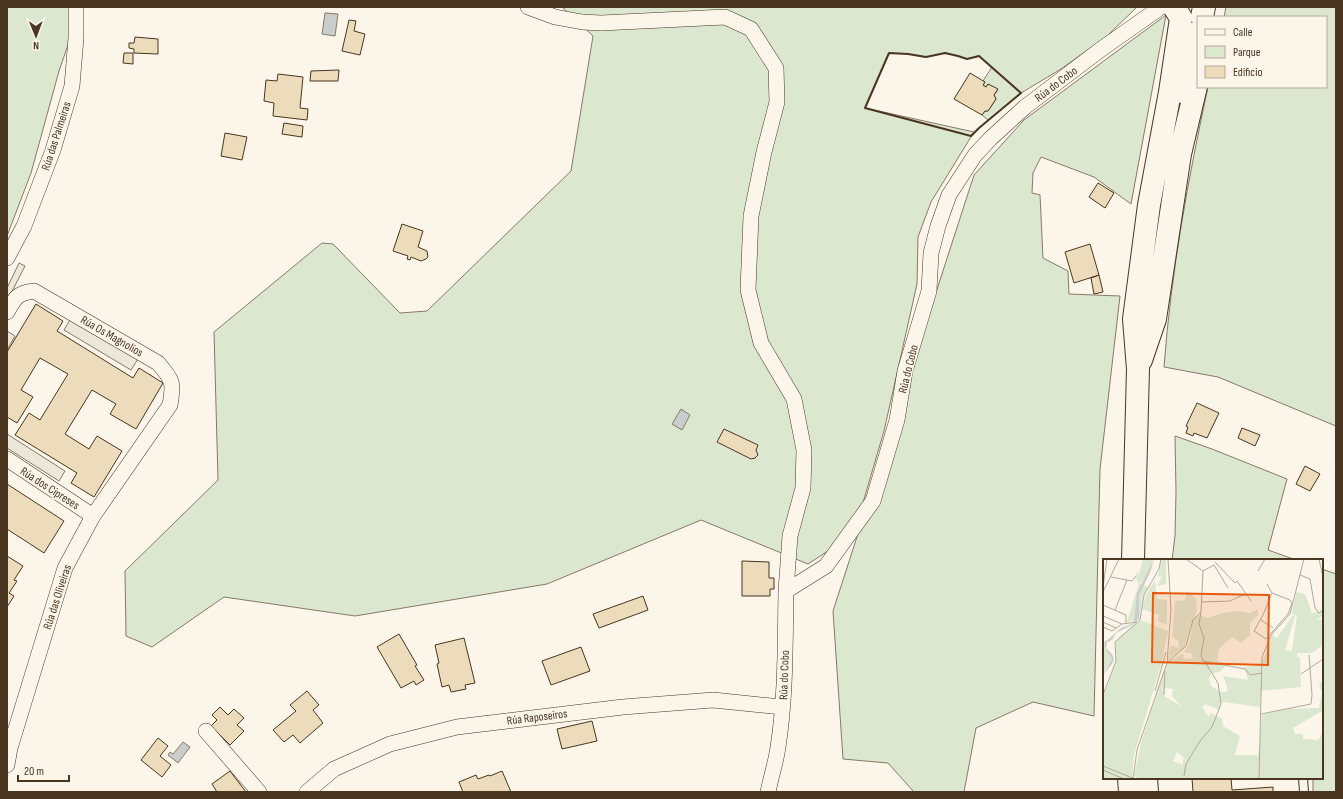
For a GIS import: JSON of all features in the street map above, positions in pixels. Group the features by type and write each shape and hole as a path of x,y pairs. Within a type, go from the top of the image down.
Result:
{"main road":[{"path":"1133,559 1138,369 1134,319 1149,205 1170,92 1181,18 1174,7"},
{"path":"1170,92 1182,55 1194,7"},
{"path":"1180,154 1181,112 1197,37"},
{"path":"1138,369 1155,319 1180,154 1197,82"},
{"path":"1118,559 1119,546 1133,518"},
{"path":"1129,779 1130,792"},
{"path":"1146,779 1147,792"}],"street":[{"name":"Rúa das Palmeiras","path":"7,258 24,226 53,150 72,86 76,38 76,7"},
{"path":"528,7 555,17 582,22 601,23 724,12 751,28 776,68 777,102 764,152 752,216 748,290 761,343 794,399 804,450 803,488 790,536 786,591"},
{"name":"Rúa do Cobo","path":"768,792 778,748 782,707 786,591 826,566 873,501 897,420 905,371 929,291 931,253 938,226 949,195 975,155 1025,107 1100,50 1161,7"},
{"name":"Rúa Os Magnolios","path":"7,312 14,300 23,292 34,290 158,363 169,375 173,388 170,405"},
{"name":"Rúa das Oliveiras","path":"7,765 10,748 65,568 93,516 170,405"},
{"name":"Rúa dos Cipreses","path":"7,459 93,516"},
{"name":"Rúa Raposeiros","path":"307,792 334,769 390,744 457,727 623,707 713,700 782,707"},
{"path":"206,731 259,792"}],"lane":[{"path":"1303,779 1304,792"}],"green space":[{"path":"7,7 81,7 59,71 31,173 7,236"},
{"path":"562,7 1137,7 1107,36 1061,69 1021,93 988,120 982,115 985,111 988,111 996,99 994,95 998,90 988,84 986,87 983,85 985,82 983,81 992,67 979,56 967,59 945,53 926,57 889,53 865,108 974,132 931,202 918,237 917,284 884,431 862,506 828,551 808,564 701,520 547,584 355,616 224,597 152,647 126,636 125,571 218,480 214,332 322,243 333,244 400,313 427,311 571,171 593,36"},
{"path":"1226,7 1336,7 1336,426 1218,377 1164,367 1171,296 1181,226 1208,88 1327,88 1327,16 1224,16"},
{"path":"1166,15 1131,204 1094,177 1041,157 1033,173 1032,193 1040,195 1043,258 1068,271 1069,294 1120,296 1100,469 1094,716 1033,702 976,728 964,792 914,792 888,763 843,759 833,611 974,175 1024,120"},
{"path":"1175,436 1287,479 1268,550 1293,559 1172,559 1175,536"},
{"path":"1323,569 1336,574 1336,792 1313,792 1313,779 1323,779"}],"shaded area":[{"path":"325,13 338,14 335,36 322,34"},
{"path":"19,263 25,266 7,301 7,288"},
{"path":"71,318 138,359 131,370 64,330"},
{"path":"7,331 15,336 7,350"},
{"path":"681,409 690,415 682,430 672,424"},
{"path":"7,434 65,471 59,481 7,448"},
{"path":"183,742 190,747 178,763 168,755 170,752 173,754"}],"building":[{"path":"349,20 356,21 354,31 365,34 360,55 342,51"},
{"path":"135,37 158,39 158,54 134,53 134,49 129,48 129,43 134,43"},
{"path":"124,53 133,53 133,64 123,63"},
{"path":"339,70 338,81 310,81 311,71"},
{"path":"970,73 985,82 983,85 986,87 988,84 998,89 994,95 996,99 988,111 985,111 982,115 954,99"},
{"path":"278,74 303,77 300,108 308,109 307,120 273,116 274,103 264,101 266,80 277,81"},
{"path":"284,123 303,126 302,137 282,134"},
{"path":"225,133 247,137 242,160 221,156"},
{"path":"1098,183 1114,193 1105,208 1089,197"},
{"path":"402,224 423,231 418,247 427,251 428,257 426,259 421,261 411,257 410,260 407,259 408,256 393,251"},
{"path":"1090,244 1099,275 1074,283 1065,252"},
{"path":"1099,275 1103,292 1094,294 1091,278"},
{"path":"36,304 63,321 57,331 133,378 139,368 163,383 136,429 110,414 116,404 92,390 65,434 89,449 97,436 122,451 94,497 71,483 77,473 15,435 29,413 40,420 68,374 40,358 21,390 33,397 17,423 7,417 7,352"},
{"path":"1197,403 1219,413 1207,438 1194,433 1193,436 1186,433 1188,427 1186,426"},
{"path":"1242,428 1260,435 1255,446 1238,438"},
{"path":"724,429 758,445 756,450 758,455 751,459 717,442"},
{"path":"1305,466 1320,474 1310,491 1296,484"},
{"path":"7,484 64,521 44,553 7,529"},
{"path":"7,556 23,566 14,580 17,581 9,593 14,596 7,607"},
{"path":"742,561 769,562 769,578 774,578 774,589 770,589 770,596 742,596"},
{"path":"643,596 648,610 599,628 593,614"},
{"path":"399,634 417,665 415,666 424,680 416,685 414,681 401,688 377,647"},
{"path":"464,638 475,683 465,685 466,689 451,692 449,685 442,687 435,645"},
{"path":"581,647 590,671 551,685 542,661"},
{"path":"307,691 319,705 313,710 323,723 300,743 293,735 284,742 273,730 296,711 290,705"},
{"path":"220,707 228,715 234,709 244,718 237,725 244,731 230,745 211,726 217,720 212,715"},
{"path":"592,721 597,741 562,749 557,729"},
{"path":"158,738 168,746 160,756 171,765 162,777 141,760"},
{"path":"230,771 246,792 217,792 212,784"},
{"path":"502,771 511,792 463,792 459,782 476,775 478,779"},
{"path":"1192,779 1231,779 1232,790 1273,787 1273,792 1193,792"}],"wall":[{"path":"889,53 926,57 945,53 967,59 979,56 1021,93 971,136 865,108 889,53"}]}
